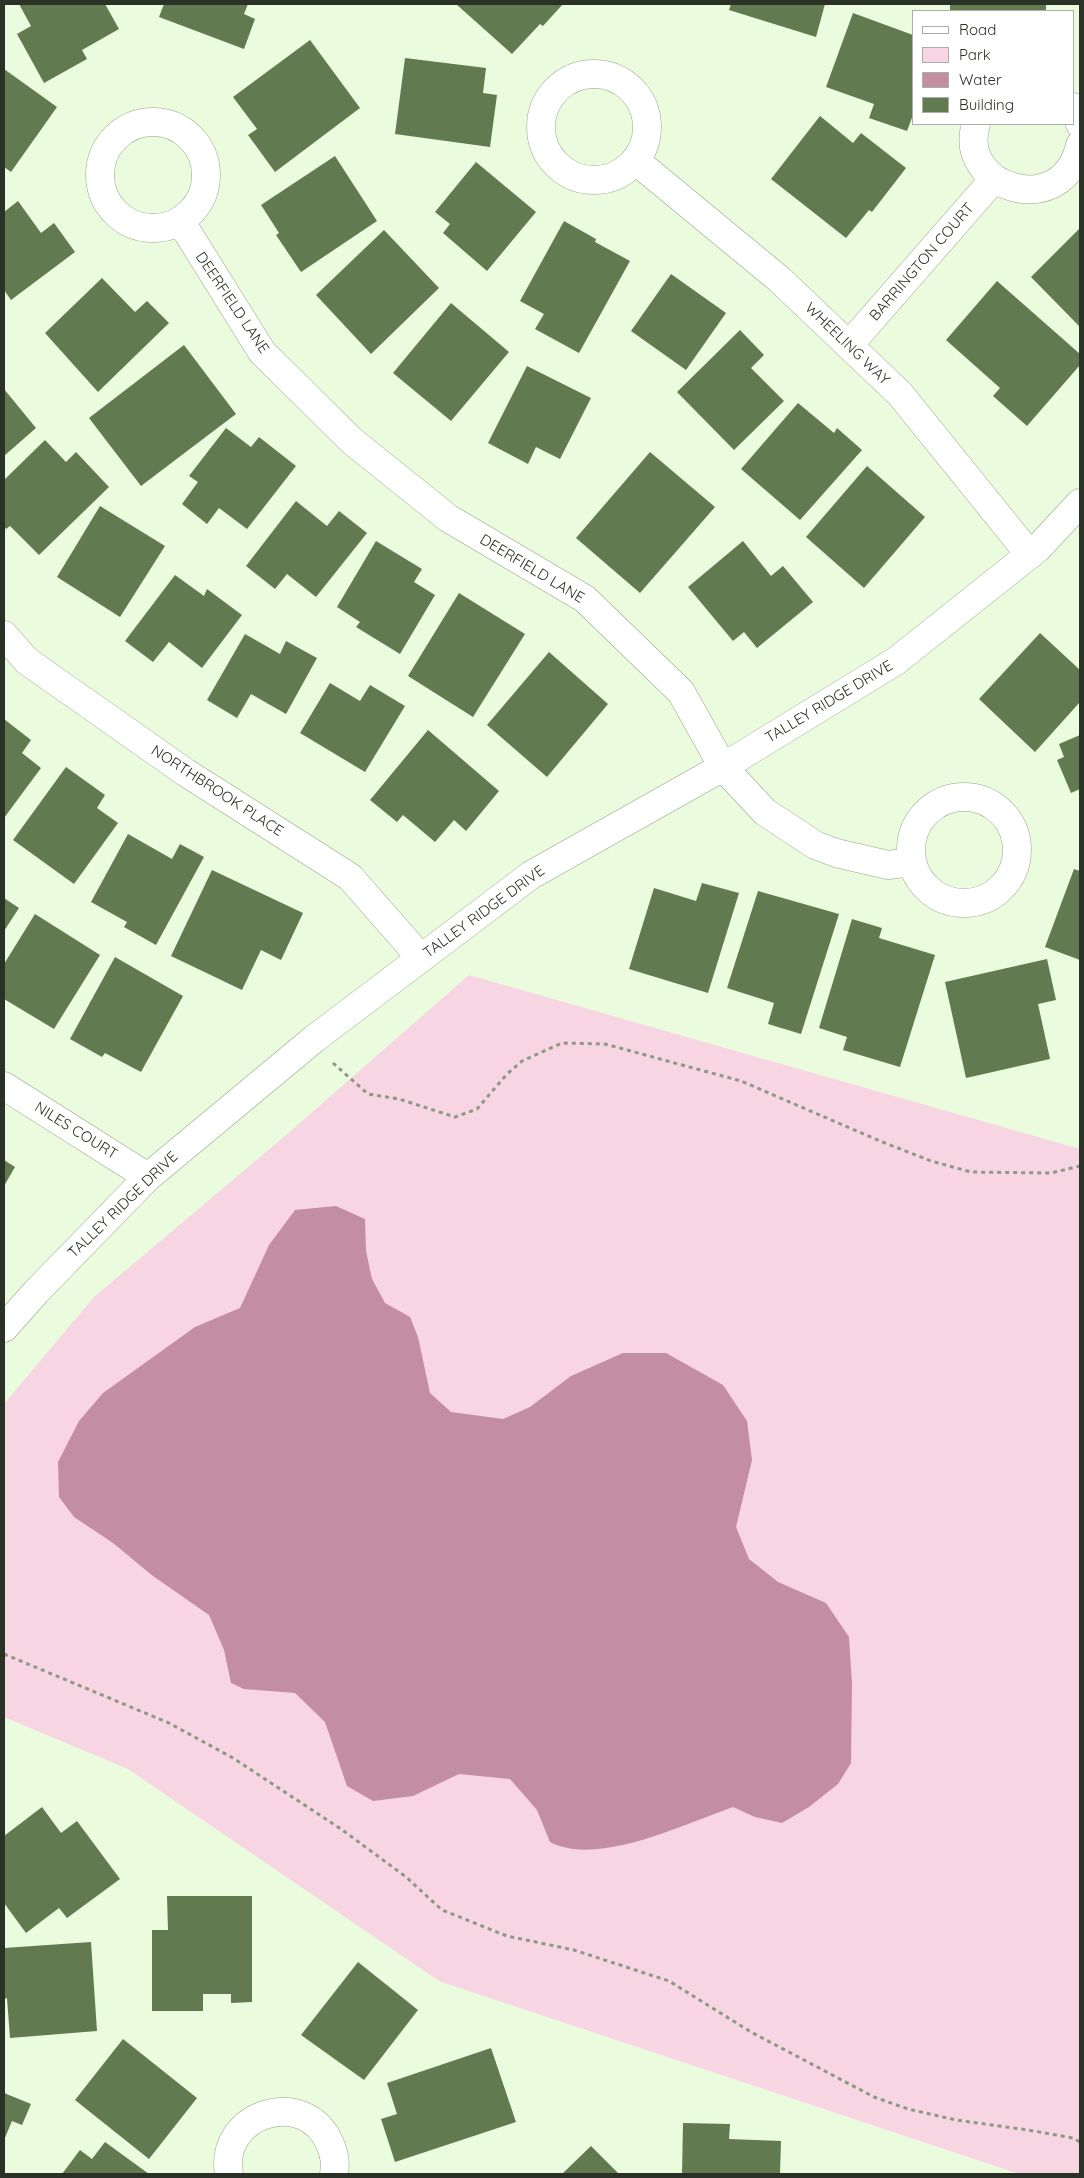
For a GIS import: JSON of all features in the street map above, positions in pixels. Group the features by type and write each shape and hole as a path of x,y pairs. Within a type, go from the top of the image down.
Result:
{"street":[{"path":"1074,109 1080,124"},
{"path":"976,125 975,148 982,165 994,179 1009,187 1025,191 1042,188 1057,181 1070,170 1078,156 1080,145"},
{"name":"WHEELING WAY","path":"636,161 779,279 900,394 1030,554"},
{"name":"BARRINGTON COURT","path":"849,345 994,179"},
{"name":"DEERFIELD LANE","path":"180,222 262,352 352,442 448,518 585,599 681,692 723,767 765,812 814,845 888,865 912,862"},
{"name":"TALLEY RIDGE DRIVE","path":"4,1328 36,1292 148,1177 314,1039 531,875 723,767 896,661 1030,554 1080,503"},
{"name":"NORTHBROOK PLACE","path":"4,635 27,661 185,772 350,876 421,958"},
{"name":"NILES COURT","path":"4,1086 148,1177"},
{"path":"229,2174 230,2149 238,2133 250,2121 266,2114 283,2111 300,2114 315,2123 327,2137 334,2153 334,2174"}],"path":[{"path":"314,1039 338,1069 368,1094 399,1099 455,1117 477,1109 507,1074 522,1061 562,1043 605,1044 742,1081 880,1141 931,1161 971,1172 1051,1173 1080,1166"},
{"path":"4,1654 169,1723 233,1758 341,1829 406,1877 442,1910 507,1936 574,1950 669,1981 751,2032 874,2098 908,2109 956,2120 1028,2130 1073,2138 1080,2142"}],"green space":[{"path":"469,975 1080,1149 1080,2174 1019,2174 439,1981 128,1769 4,1717 4,1404 94,1297 285,1136"}],"water":[{"path":"336,1206 365,1219 366,1251 372,1279 385,1303 410,1317 418,1337 430,1393 451,1412 503,1419 530,1407 571,1376 623,1353 666,1353 723,1385 747,1421 752,1460 736,1527 749,1559 778,1582 826,1603 849,1637 852,1683 851,1763 838,1784 809,1807 782,1823 755,1817 733,1807 641,1840 592,1849 570,1848 550,1842 537,1810 510,1779 459,1774 413,1796 373,1801 347,1786 325,1722 295,1693 244,1689 231,1683 224,1650 209,1615 153,1576 113,1543 74,1517 59,1497 58,1462 79,1421 103,1393 195,1327 240,1308 269,1245 295,1210"}],"building":[{"path":"19,4 105,4 119,29 82,50 87,59 44,83 17,34 31,26"},
{"path":"164,4 248,4 244,14 255,19 244,49 159,17"},
{"path":"456,4 563,4 543,26 540,24 512,54"},
{"path":"731,4 825,4 816,37 729,10"},
{"path":"950,4 1046,4 1046,10 950,10"},
{"path":"853,13 912,35 912,118 907,131 869,118 874,104 826,87"},
{"path":"310,40 360,108 275,172 248,135 257,129 233,97"},
{"path":"405,58 486,68 483,93 497,95 490,147 395,134"},
{"path":"4,69 57,107 11,172 4,167"},
{"path":"820,116 853,143 861,133 906,168 872,212 869,210 846,238 771,179"},
{"path":"335,156 377,221 301,272 276,235 279,233 261,205"},
{"path":"476,162 536,212 487,271 443,233 450,224 435,212"},
{"path":"18,201 41,233 54,223 75,252 11,300 4,290 4,212"},
{"path":"564,221 596,239 595,242 630,261 579,353 535,329 544,314 520,301"},
{"path":"1080,228 1080,327 1031,277"},
{"path":"384,230 439,288 371,354 316,295"},
{"path":"671,274 726,313 686,370 631,331"},
{"path":"102,278 135,312 147,301 169,323 98,392 45,333"},
{"path":"997,281 1080,354 1080,365 1027,426 993,396 1000,388 946,340"},
{"path":"451,303 509,352 451,421 393,373"},
{"path":"740,330 764,355 751,368 784,401 734,450 677,392"},
{"path":"184,345 236,414 141,486 89,418"},
{"path":"527,366 591,398 560,459 536,447 528,464 488,443"},
{"path":"4,389 36,428 4,456"},
{"path":"798,403 834,433 837,428 862,450 800,520 741,469"},
{"path":"226,428 251,447 259,437 296,466 247,529 219,508 207,524 182,504 198,482 189,476"},
{"path":"45,440 66,462 76,452 109,487 39,555 10,526 6,529 4,526 4,480"},
{"path":"650,452 715,507 640,593 576,538"},
{"path":"867,466 925,517 864,588 806,537"},
{"path":"296,501 327,526 339,511 367,533 316,597 287,574 275,589 246,566"},
{"path":"100,506 165,546 120,617 57,577"},
{"path":"376,541 422,569 414,582 435,595 400,654 356,627 360,622 337,607"},
{"path":"743,541 771,576 783,566 813,602 757,648 744,632 733,641 688,587"},
{"path":"175,575 204,596 207,589 242,615 202,668 169,642 153,662 125,641"},
{"path":"459,593 525,634 473,717 408,676"},
{"path":"1040,633 1080,670 1080,702 1035,752 979,699"},
{"path":"245,634 280,654 286,641 317,658 286,714 251,694 237,718 207,700"},
{"path":"549,652 608,704 547,777 487,725"},
{"path":"330,683 360,701 370,685 405,706 365,772 300,733"},
{"path":"4,719 31,740 22,753 41,768 4,818"},
{"path":"428,730 499,791 466,831 454,820 435,842 403,815 397,822 370,800"},
{"path":"1080,735 1080,789 1071,793 1057,760 1064,757 1059,744"},
{"path":"66,767 105,795 97,808 118,823 74,884 13,840"},
{"path":"128,834 172,859 180,844 204,857 156,945 124,927 127,922 91,902"},
{"path":"1074,869 1080,871 1080,960 1045,947"},
{"path":"212,870 303,913 281,960 261,950 242,990 171,956"},
{"path":"702,883 739,893 708,993 629,969 654,888 696,901"},
{"path":"758,891 839,914 801,1034 768,1024 774,1003 727,988"},
{"path":"4,898 19,908 4,931"},
{"path":"35,914 100,955 54,1029 4,999 4,964"},
{"path":"852,919 882,928 879,938 935,955 900,1067 843,1050 847,1037 819,1028"},
{"path":"115,957 183,996 141,1072 105,1053 102,1057 70,1039"},
{"path":"1047,959 1056,1000 1038,1004 1050,1059 966,1078 945,982"},
{"path":"4,1160 15,1167 4,1186"},
{"path":"42,1807 61,1833 77,1821 120,1879 67,1918 59,1908 26,1933 4,1903 4,1836"},
{"path":"167,1896 252,1896 252,2002 231,2003 231,1994 203,1994 203,2011 152,2011 152,1930 168,1930"},
{"path":"91,1942 97,2031 10,2038 7,1998 4,1999 4,1948"},
{"path":"358,1962 418,2010 364,2080 301,2035"},
{"path":"123,2039 197,2098 149,2159 75,2100"},
{"path":"491,2048 516,2122 395,2162 381,2119 397,2114 387,2083"},
{"path":"4,2093 31,2104 22,2125 12,2121 4,2140"},
{"path":"683,2123 730,2124 729,2139 781,2141 780,2174 682,2174"},
{"path":"105,2142 149,2174 62,2174 80,2150 92,2159"},
{"path":"591,2146 619,2174 562,2174"}]}
